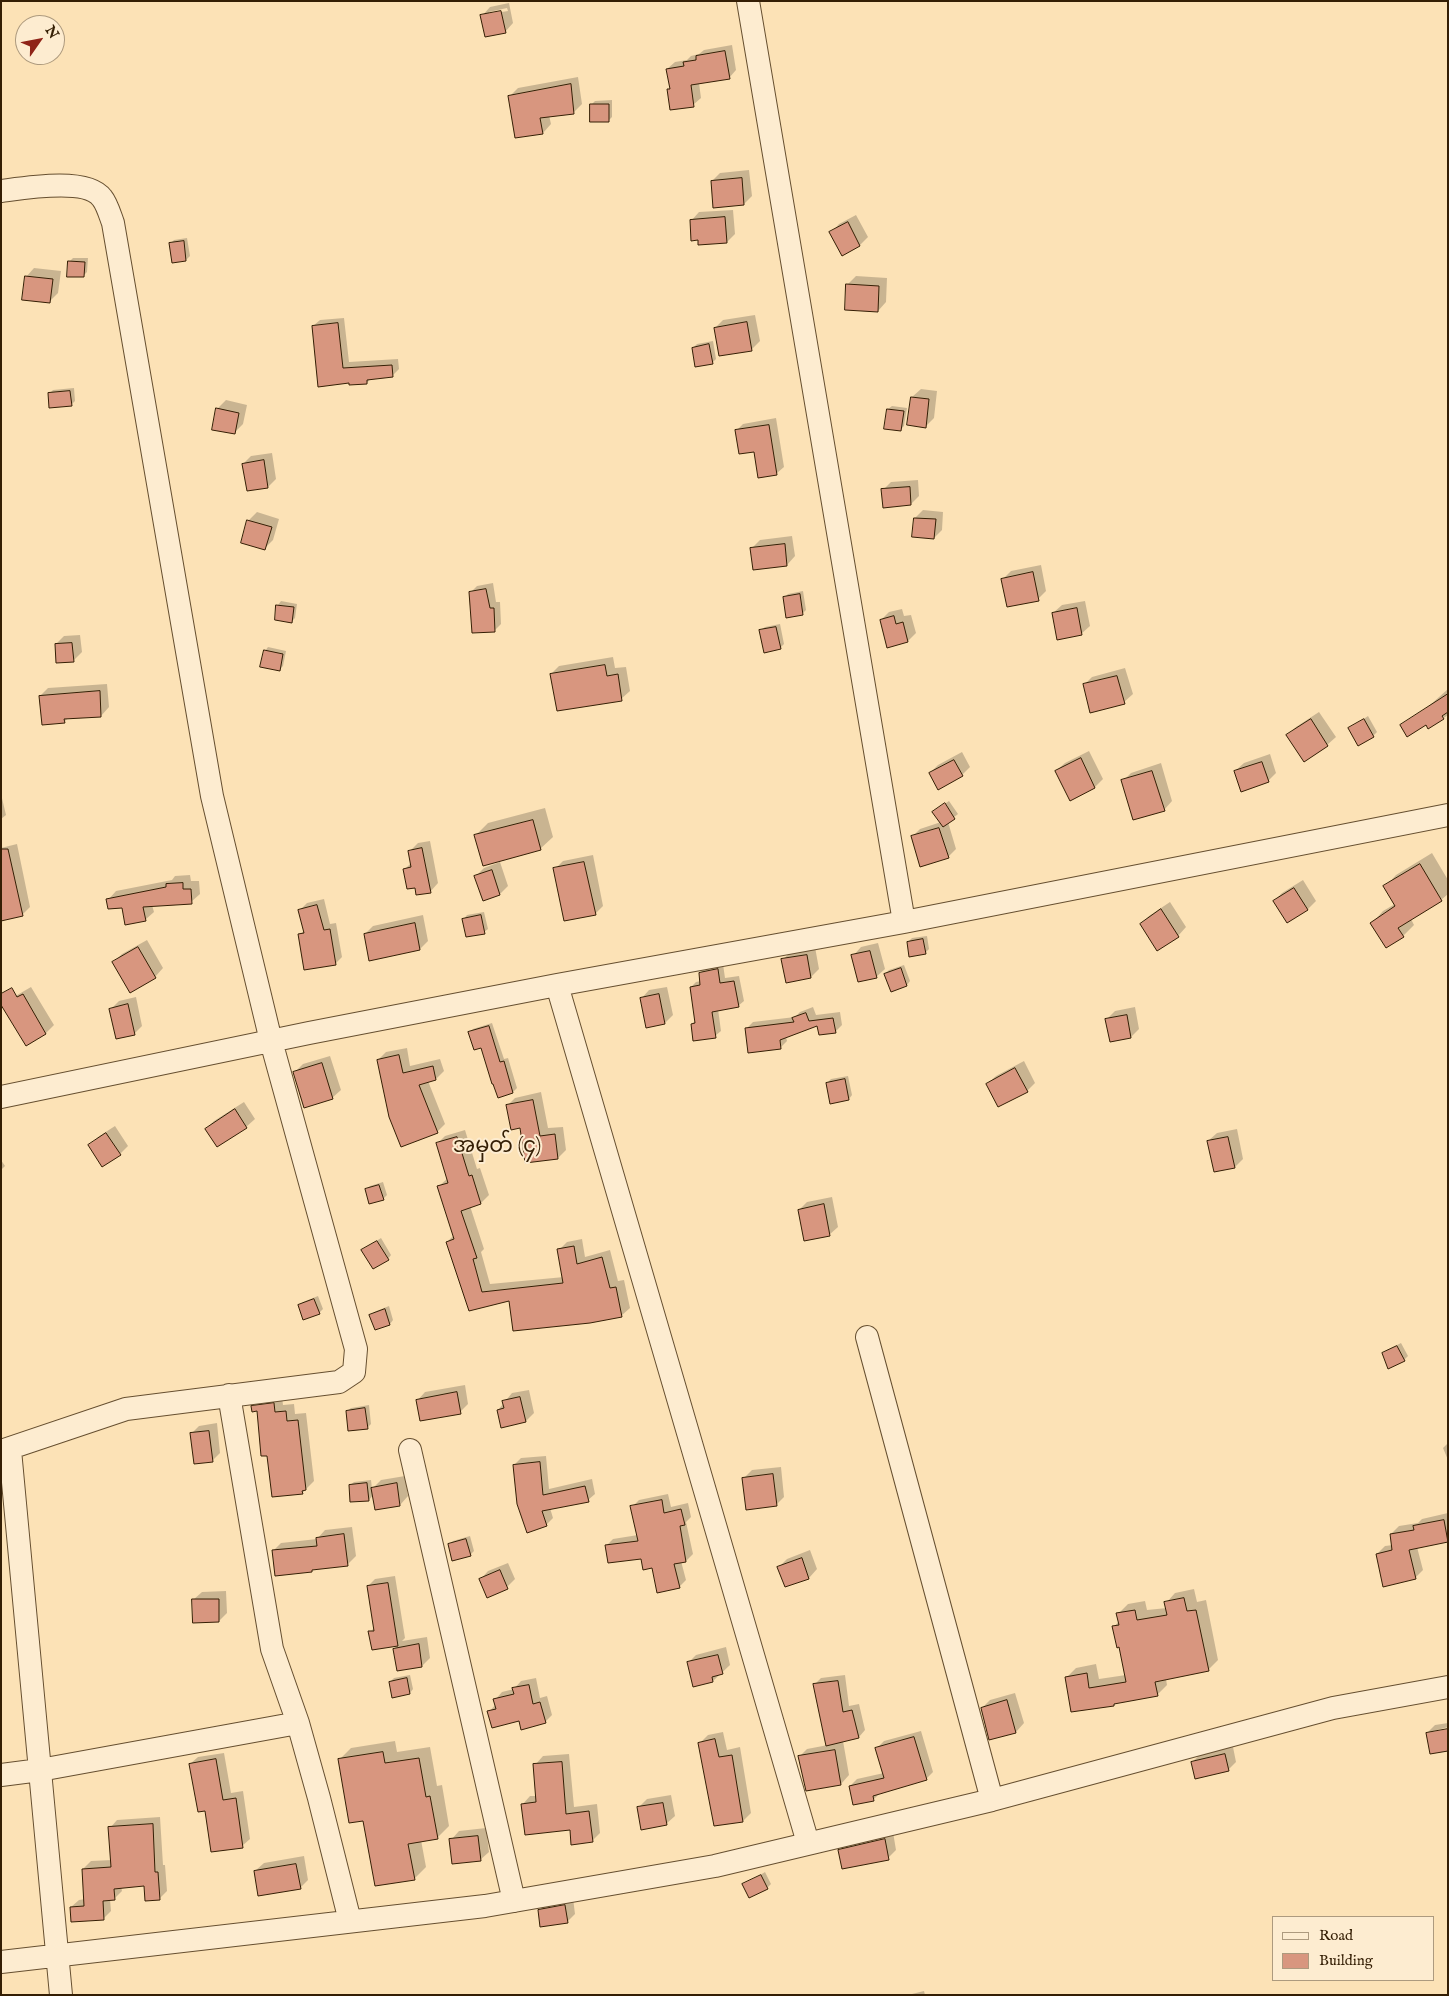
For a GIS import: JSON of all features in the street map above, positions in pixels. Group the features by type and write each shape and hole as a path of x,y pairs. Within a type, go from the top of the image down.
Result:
{"street":[{"path":"748,1 904,922"},
{"path":"1,191 46,185 88,188 102,197 113,223 212,796 270,1041 356,1349 354,1372 339,1382 126,1409 5,1451 40,1770 61,1995"},
{"path":"1,1097 270,1041 557,985 904,922 1448,814"},
{"path":"557,985 808,1844"},
{"path":"867,1337 992,1800"},
{"path":"229,1395 272,1649 298,1723 350,1922"},
{"path":"410,1450 514,1901"},
{"path":"1,1962 485,1906 715,1866 992,1800 1333,1708 1448,1687"},
{"path":"1,1775 40,1770 298,1723"}],"building":[{"path":"501,11 506,33 485,37 480,15"},
{"path":"725,51 730,79 691,85 694,107 670,110 667,89 670,89 666,69 684,66 683,62 696,60 696,56"},
{"path":"571,84 574,114 540,118 543,134 515,138 508,96"},
{"path":"590,104 609,104 609,122 590,122"},
{"path":"742,178 744,205 713,208 711,181"},
{"path":"725,217 727,243 698,245 698,240 691,241 690,220"},
{"path":"848,222 860,246 842,256 829,232"},
{"path":"184,241 186,261 172,263 169,243"},
{"path":"68,261 85,262 84,277 67,277"},
{"path":"25,276 53,279 50,303 22,300"},
{"path":"846,284 879,286 878,312 845,310"},
{"path":"747,322 752,351 719,356 714,328"},
{"path":"338,323 343,368 392,365 393,377 367,380 367,384 349,385 349,383 318,387 312,326"},
{"path":"709,344 713,364 695,367 692,348"},
{"path":"70,391 72,406 49,408 48,393"},
{"path":"911,397 929,399 926,428 907,425"},
{"path":"216,408 239,413 235,434 212,430"},
{"path":"887,409 904,411 901,431 884,429"},
{"path":"769,425 777,475 758,478 754,452 739,454 735,430"},
{"path":"264,460 268,488 247,491 242,464"},
{"path":"910,487 911,505 883,508 881,489"},
{"path":"914,518 936,519 934,539 912,537"},
{"path":"247,520 272,527 265,550 241,543"},
{"path":"785,544 787,566 753,570 750,548"},
{"path":"1033,572 1039,601 1007,607 1001,579"},
{"path":"486,589 490,608 494,608 495,632 472,633 469,592"},
{"path":"800,594 803,615 786,618 783,597"},
{"path":"276,605 294,607 292,623 275,620"},
{"path":"1077,608 1082,635 1057,640 1052,613"},
{"path":"894,616 896,624 903,622 908,642 887,648 880,620"},
{"path":"776,627 781,649 764,653 759,630"},
{"path":"72,643 74,662 56,663 55,644"},
{"path":"264,650 283,654 280,671 260,667"},
{"path":"605,665 607,676 618,674 622,701 557,711 550,674"},
{"path":"1117,676 1125,704 1090,713 1083,684"},
{"path":"100,691 101,717 64,719 65,723 42,725 39,696"},
{"path":"1448,694 1448,712 1442,716 1444,719 1428,729 1426,725 1407,737 1400,725"},
{"path":"1311,719 1328,746 1304,762 1286,735"},
{"path":"1364,719 1374,737 1358,746 1348,728"},
{"path":"1081,758 1095,788 1070,801 1055,771"},
{"path":"954,760 963,776 938,790 929,773"},
{"path":"1262,762 1269,782 1241,792 1234,771"},
{"path":"1152,771 1165,811 1133,820 1121,780"},
{"path":"945,803 955,819 943,827 932,812"},
{"path":"533,820 541,850 483,866 474,835"},
{"path":"939,828 949,858 920,867 911,836"},
{"path":"422,848 431,893 416,895 415,888 407,889 403,869 411,867 408,851"},
{"path":"1,849 8,849 23,916 1,921"},
{"path":"584,862 596,915 564,921 553,868"},
{"path":"1420,864 1442,901 1398,928 1404,937 1386,948 1370,923 1395,906 1383,886"},
{"path":"492,870 500,895 483,901 474,876"},
{"path":"183,883 183,889 191,889 192,904 143,907 146,921 125,925 122,908 108,909 106,899 166,887 166,884"},
{"path":"1294,888 1308,910 1287,923 1273,901"},
{"path":"317,905 324,930 330,929 336,965 304,970 298,934 304,933 298,910"},
{"path":"1161,909 1179,937 1157,951 1140,924"},
{"path":"481,915 485,934 466,937 462,919"},
{"path":"415,923 420,950 369,961 364,934"},
{"path":"923,939 926,954 909,957 907,942"},
{"path":"138,947 156,978 130,993 112,962"},
{"path":"870,951 877,978 858,982 851,955"},
{"path":"807,955 811,978 786,983 781,959"},
{"path":"901,968 907,986 891,992 884,974"},
{"path":"718,969 720,983 734,981 739,1007 712,1012 716,1038 693,1041 691,1024 695,1023 690,987 700,985 699,973"},
{"path":"12,988 17,997 23,994 46,1034 26,1046 1,1005 1,994"},
{"path":"659,994 665,1024 646,1028 640,998"},
{"path":"128,1004 135,1035 116,1039 109,1009"},
{"path":"806,1013 809,1021 833,1018 836,1033 819,1035 817,1026 780,1040 781,1049 748,1053 745,1028 794,1022 792,1018"},
{"path":"1127,1015 1131,1038 1110,1042 1105,1019"},
{"path":"489,1026 500,1062 504,1061 513,1093 498,1098 481,1048 474,1050 468,1032"},
{"path":"399,1055 403,1073 433,1066 436,1080 419,1085 438,1133 401,1147 389,1117 377,1060"},
{"path":"322,1063 333,1099 304,1108 293,1072"},
{"path":"1015,1068 1028,1092 998,1107 986,1084"},
{"path":"845,1079 849,1100 830,1104 826,1083"},
{"path":"533,1100 540,1136 555,1134 558,1159 525,1163 520,1128 511,1130 506,1105"},
{"path":"235,1109 247,1128 217,1147 205,1129"},
{"path":"106,1133 121,1155 102,1167 88,1145"},
{"path":"457,1137 469,1176 472,1175 481,1204 461,1211 477,1258 473,1259 482,1292 563,1283 557,1249 574,1246 577,1264 602,1257 610,1288 616,1287 622,1317 590,1323 513,1331 509,1301 469,1311 446,1242 454,1239 437,1186 448,1183 436,1143"},
{"path":"1228,1137 1235,1168 1214,1172 1207,1141"},
{"path":"379,1185 384,1200 369,1204 365,1189"},
{"path":"824,1204 830,1236 804,1241 798,1210"},
{"path":"377,1241 389,1260 373,1269 361,1250"},
{"path":"314,1299 320,1314 303,1320 298,1305"},
{"path":"385,1309 390,1325 375,1330 369,1315"},
{"path":"1397,1346 1405,1361 1388,1369 1382,1353"},
{"path":"457,1392 461,1414 420,1421 416,1400"},
{"path":"520,1397 526,1422 501,1428 497,1410 504,1408 502,1401"},
{"path":"274,1403 275,1412 286,1411 287,1421 298,1420 306,1490 302,1491 303,1494 272,1497 267,1456 261,1456 257,1411 252,1412 251,1406"},
{"path":"365,1408 368,1429 348,1431 346,1411"},
{"path":"209,1431 213,1462 194,1464 190,1433"},
{"path":"540,1462 543,1495 585,1486 589,1502 542,1511 547,1526 527,1533 517,1504 513,1465"},
{"path":"773,1474 777,1506 746,1510 742,1478"},
{"path":"367,1483 369,1501 350,1502 349,1485"},
{"path":"397,1483 400,1506 375,1510 371,1488"},
{"path":"662,1500 664,1513 681,1509 685,1525 680,1526 686,1562 674,1564 680,1588 657,1593 652,1568 643,1570 641,1559 608,1563 605,1545 638,1541 630,1506"},
{"path":"1444,1520 1448,1542 1409,1550 1416,1579 1383,1587 1376,1554 1392,1550 1390,1534 1414,1530 1413,1526"},
{"path":"344,1534 348,1566 275,1576 272,1550 317,1546 316,1538"},
{"path":"466,1539 471,1556 452,1561 448,1544"},
{"path":"802,1558 809,1579 785,1587 777,1567"},
{"path":"500,1570 508,1589 487,1598 479,1579"},
{"path":"388,1583 398,1646 372,1650 368,1631 374,1631 367,1586"},
{"path":"1184,1598 1187,1611 1196,1610 1209,1671 1155,1682 1158,1696 1114,1704 1114,1706 1071,1712 1065,1677 1087,1673 1089,1688 1126,1682 1119,1647 1117,1648 1112,1626 1119,1625 1116,1613 1135,1610 1137,1620 1167,1615 1164,1602"},
{"path":"192,1599 219,1599 219,1622 193,1623"},
{"path":"419,1644 422,1667 397,1671 393,1649"},
{"path":"718,1655 723,1674 712,1677 713,1682 693,1687 687,1662"},
{"path":"407,1678 410,1694 392,1698 389,1682"},
{"path":"838,1681 843,1712 852,1710 859,1738 826,1746 813,1684"},
{"path":"529,1685 533,1704 540,1702 546,1723 521,1730 519,1721 492,1728 487,1711 496,1709 493,1699 514,1694 512,1688"},
{"path":"1007,1700 1016,1733 989,1740 981,1708"},
{"path":"1448,1729 1448,1751 1430,1754 1426,1733"},
{"path":"914,1737 927,1780 873,1796 874,1801 853,1805 849,1786 884,1778 875,1748"},
{"path":"715,1739 719,1757 732,1755 743,1822 714,1826 698,1743"},
{"path":"835,1750 841,1785 806,1791 798,1756"},
{"path":"383,1752 385,1763 419,1758 426,1797 430,1796 438,1839 408,1844 415,1880 375,1886 363,1821 349,1823 338,1759"},
{"path":"1225,1754 1229,1771 1195,1779 1191,1762"},
{"path":"216,1759 223,1800 236,1798 243,1848 211,1852 205,1811 198,1812 189,1764"},
{"path":"562,1762 566,1814 589,1811 593,1842 571,1845 570,1830 525,1835 521,1804 536,1802 533,1764"},
{"path":"663,1803 667,1825 641,1830 637,1807"},
{"path":"153,1824 155,1872 158,1872 160,1900 145,1901 144,1886 114,1889 115,1900 103,1901 104,1920 71,1922 70,1907 84,1906 82,1869 111,1867 108,1827"},
{"path":"478,1836 481,1861 452,1864 449,1839"},
{"path":"885,1839 889,1860 842,1869 838,1850"},
{"path":"296,1864 301,1889 258,1896 254,1871"},
{"path":"761,1875 768,1889 749,1898 742,1884"},
{"path":"565,1905 568,1923 540,1927 538,1910"}],"district":[{"name":"အမှတ် (၄)","path":"497,1148"}]}
